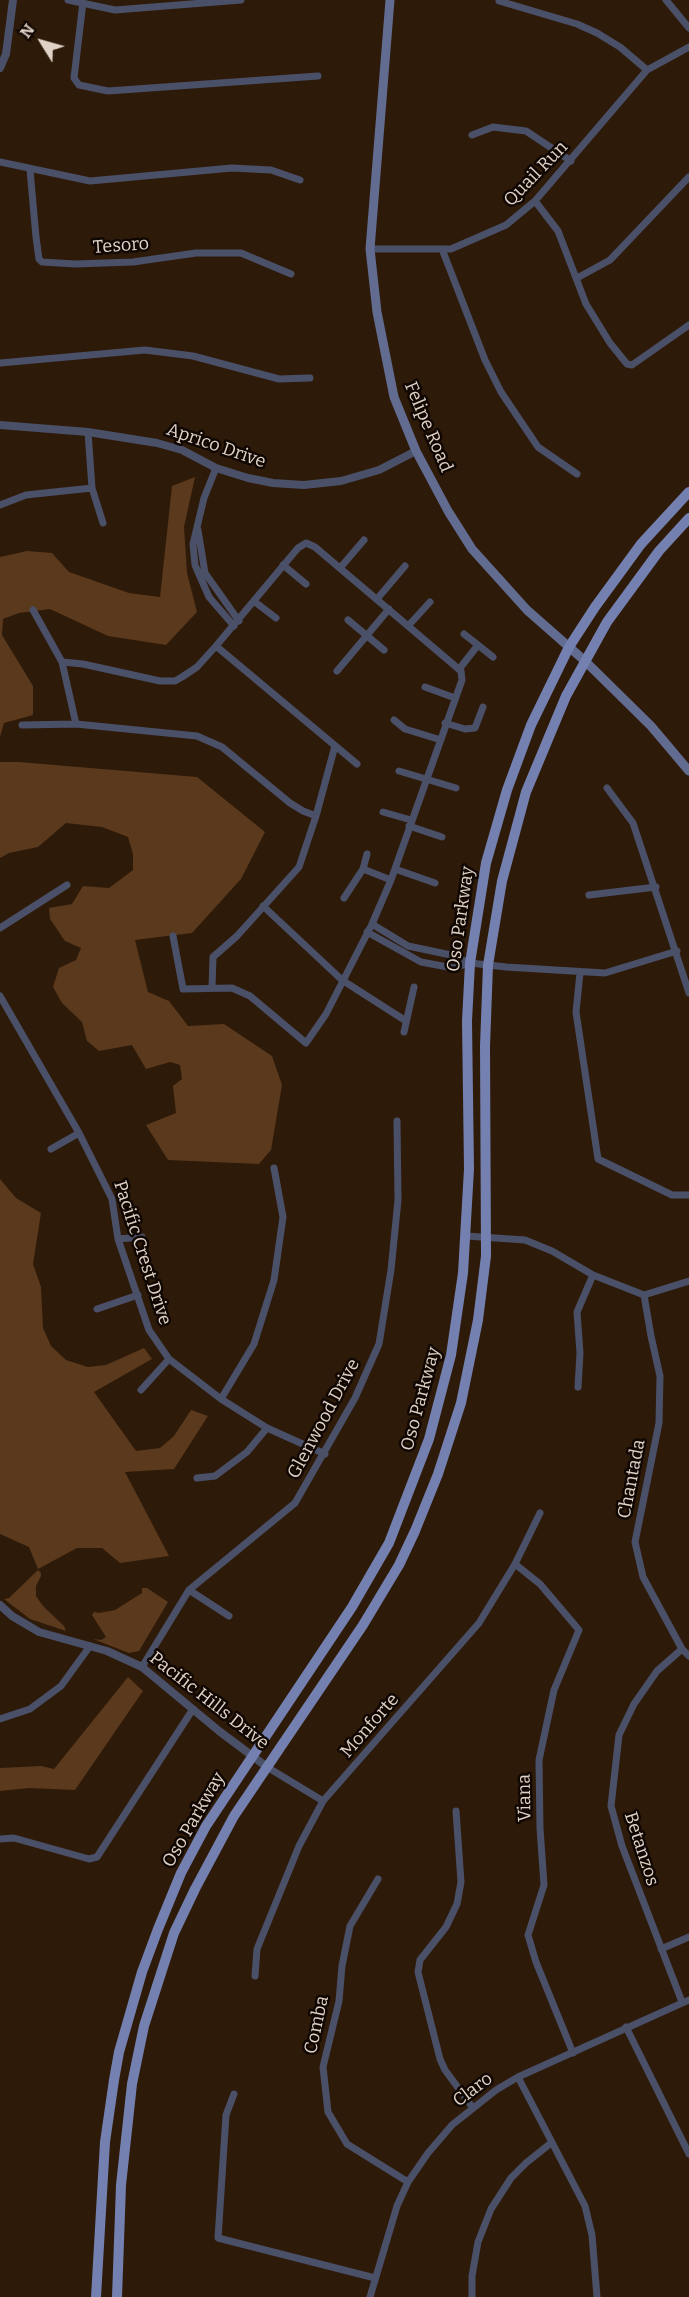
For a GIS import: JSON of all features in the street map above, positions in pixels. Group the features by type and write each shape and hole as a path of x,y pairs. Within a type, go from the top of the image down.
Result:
{"main road":[{"name":"Felipe Road","path":"390,0 369,249 377,312 394,397 416,451 448,511 472,549 520,604 585,661 651,726 689,771"},
{"name":"Oso Parkway","path":"96,2297 106,2132 119,2052 135,1993 158,1929 181,1873 206,1826 352,1606 389,1543 429,1439 451,1355 461,1292 466,1236 469,1169 467,1021 470,963 486,863 507,790 531,725 569,647 641,544 689,492"},
{"name":"Oso Parkway","path":"117,2297 124,2140 133,2077 148,2010 174,1933 234,1816 379,1600 415,1530 446,1454 461,1403 478,1320 487,1237 485,1046 488,965 502,881 526,792 549,732 607,622 659,551 689,518"}],"street":[{"path":"0,68 6,54 14,0"},
{"path":"68,0 115,10 241,0"},
{"path":"666,0 689,28"},
{"path":"500,1 577,24 597,33 620,47 647,70"},
{"path":"83,2 75,78 79,85 108,91 318,76"},
{"name":"Quail Run","path":"369,249 451,249 506,225 535,201 647,70 689,47"},
{"path":"472,135 493,127 526,130 571,161"},
{"path":"0,162 90,181 232,168 271,170 300,180"},
{"name":"Tesoro","path":"30,170 36,237 39,259 42,262 75,264 133,262 196,253 241,252 291,274"},
{"path":"577,278 610,260 689,177"},
{"path":"535,201 558,231 586,304 610,343 627,364 632,365 689,325"},
{"path":"442,249 485,360 501,393 538,447 577,474"},
{"path":"0,363 145,350 193,356 279,379 310,378"},
{"name":"Aprico Drive","path":"0,425 88,432 157,443 182,450 216,468 248,478 273,483 304,485 341,481 379,470 416,451"},
{"path":"88,432 92,488 103,523"},
{"path":"216,468 204,498 198,527 202,574 236,624"},
{"path":"0,505 26,495 92,488"},
{"path":"340,568 364,540"},
{"path":"62,662 83,664 160,681 175,681 197,667 255,602 283,565 298,548 306,543 315,547 460,668 462,680 391,880 372,924 326,1014 304,1043 250,996 232,988 183,989 173,936"},
{"path":"283,565 306,584"},
{"path":"377,599 405,566"},
{"path":"255,602 276,618"},
{"path":"409,625 430,602"},
{"path":"337,671 389,609"},
{"path":"33,610 62,662 76,724"},
{"path":"348,620 384,650"},
{"path":"464,634 494,657"},
{"path":"460,668 478,645"},
{"path":"216,646 357,764"},
{"path":"425,687 455,698"},
{"path":"446,723 465,729 475,728 483,706"},
{"path":"394,720 405,729 441,740"},
{"path":"22,725 76,724 197,736 213,741 290,803 316,816"},
{"path":"212,988 213,957 237,936 298,867 316,816 335,746"},
{"path":"399,771 456,788"},
{"path":"607,788 633,823 656,887 689,993"},
{"path":"383,812 442,837"},
{"path":"344,898 363,869 367,854"},
{"path":"363,869 391,880"},
{"path":"395,869 435,883"},
{"path":"0,927 67,885"},
{"path":"589,895 656,887"},
{"path":"263,906 342,980 405,1021"},
{"path":"372,924 402,943 415,948 451,955 470,963 488,965 605,973 677,951"},
{"path":"367,932 421,962 453,968 470,963"},
{"path":"411,958 415,948"},
{"path":"579,973 576,1012 598,1159 672,1196 689,1195"},
{"path":"404,1032 414,987"},
{"name":"Pacific Crest Drive","path":"0,996 79,1133 112,1199 118,1239 148,1330 169,1359 221,1399 267,1428 325,1454"},
{"name":"Glenwood Drive","path":"142,1667 189,1590 295,1503 355,1398 379,1344 391,1270 398,1200 397,1121"},
{"path":"51,1149 79,1133"},
{"path":"221,1399 254,1344 274,1280 282,1216 274,1168"},
{"path":"466,1236 525,1240 552,1251 593,1275 644,1295 689,1281"},
{"path":"118,1239 142,1237"},
{"path":"578,1387 580,1353 577,1312 593,1275"},
{"path":"98,1310 138,1295"},
{"name":"Chantada","path":"644,1295 660,1376 659,1424 635,1542 643,1577 682,1649 689,1656"},
{"path":"141,1389 169,1359"},
{"path":"197,1478 215,1476 248,1452 267,1428"},
{"name":"Monforte","path":"255,1976 257,1949 299,1846 323,1801 479,1623 515,1564 540,1513"},
{"name":"Viana","path":"515,1564 540,1584 579,1630 554,1690 539,1760 544,1885 528,1935 536,1962 573,2053"},
{"path":"189,1590 229,1616"},
{"name":"Pacific Hills Drive","path":"0,1605 12,1616 39,1632 108,1651 142,1667 267,1767"},
{"path":"0,1719 30,1709 61,1686 90,1646"},
{"name":"Betanzos","path":"682,1649 657,1671 634,1704 619,1735 611,1806 622,1846 661,1949 685,2001"},
{"path":"0,1839 14,1838 89,1859 97,1857 193,1709"},
{"path":"267,1767 323,1801"},
{"path":"456,1811 461,1882 457,1904 446,1927 420,1960 418,1972 440,2058 445,2070 473,2109"},
{"name":"Comba","path":"378,1879 350,1926 342,1966 339,2001 323,2067 328,2112 346,2144 408,2182"},
{"path":"661,1949 689,1937"},
{"name":"Claro","path":"370,2297 397,2206 408,2182 428,2153 452,2125 496,2090 518,2077 685,2001"},
{"path":"626,2027 689,2154"},
{"path":"518,2077 585,2206 592,2235 597,2297"},
{"path":"234,2094 225,2115 218,2238 375,2278"},
{"path":"472,2297 472,2276 478,2242 491,2209 511,2178 551,2143"}],"shaded area":[{"path":"195,477 184,527 187,573 197,612 166,645 108,636 50,609 19,613 3,619 2,635 33,686 33,715 4,723 0,737 0,557 27,551 52,553 69,572 129,593 160,597 172,486"},
{"path":"0,762 197,777 265,832 241,879 192,933 135,940 148,992 169,1001 188,1026 224,1024 272,1056 282,1085 271,1150 259,1164 168,1160 146,1125 176,1113 173,1086 182,1079 180,1065 170,1062 146,1069 132,1045 99,1051 87,1041 82,1022 62,1003 53,987 59,968 76,960 81,948 65,941 50,919 49,908 72,904 83,886 109,888 133,870 133,854 128,837 102,827 66,823 38,847 9,853 0,858"},
{"path":"0,1179 16,1198 41,1213 33,1264 41,1287 43,1328 51,1346 66,1360 88,1367 106,1365 144,1348 152,1359 94,1392 136,1451 160,1448 174,1436 191,1410 208,1416 174,1469 125,1472 169,1556 120,1563 102,1548 77,1548 38,1569 29,1547 0,1534"},
{"path":"38,1570 41,1576 36,1586 36,1596 66,1631 30,1619 4,1599 9,1598"},
{"path":"142,1588 147,1588 168,1602 139,1651 129,1653 93,1639 101,1640 106,1637 92,1615 94,1612 115,1610 142,1593"},
{"path":"128,1677 143,1691 75,1790 29,1788 0,1791 0,1768 41,1766 54,1769"}]}
